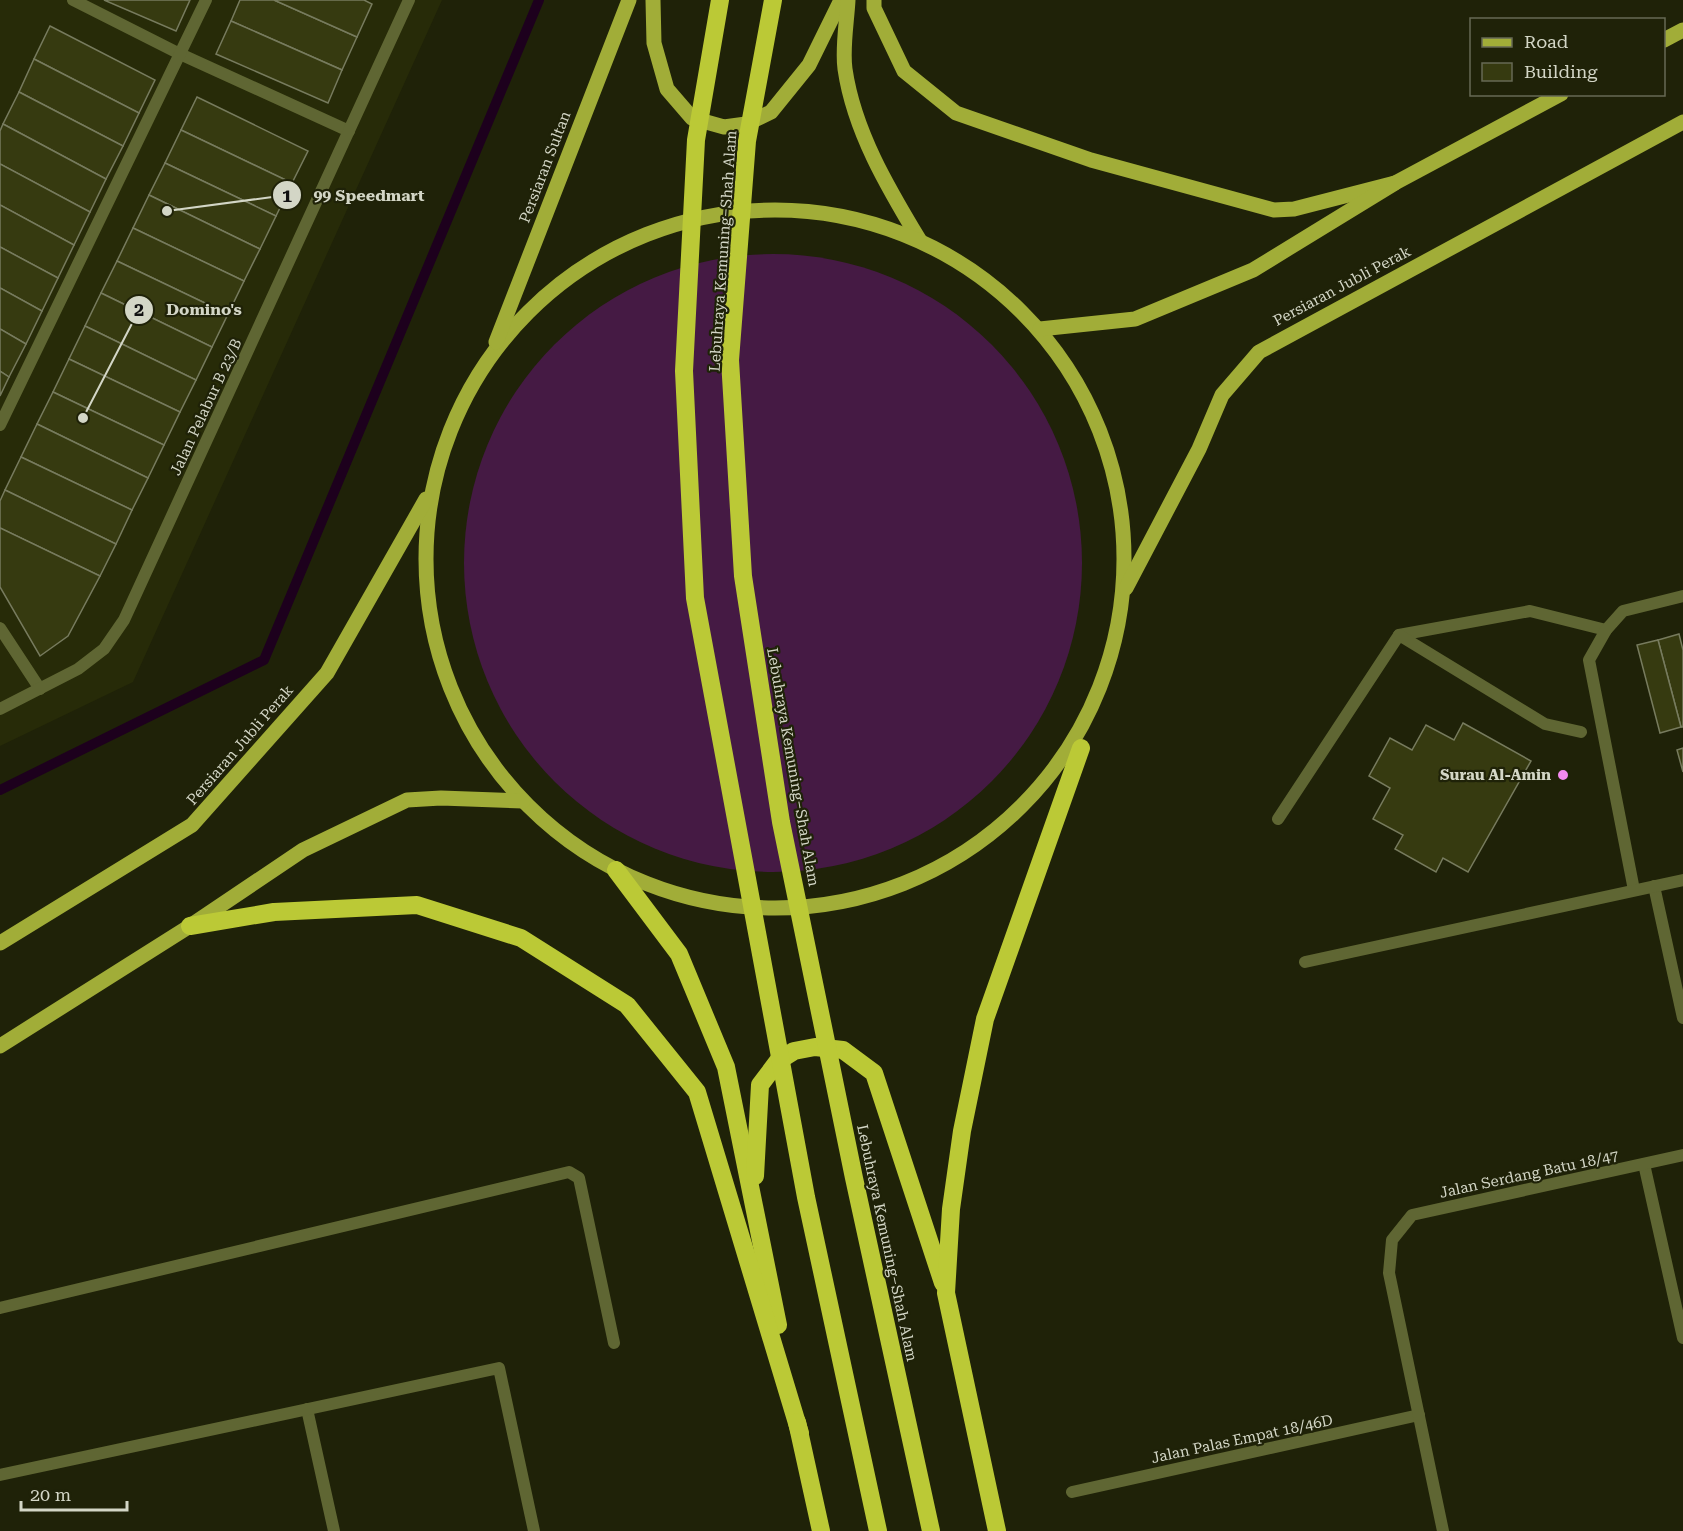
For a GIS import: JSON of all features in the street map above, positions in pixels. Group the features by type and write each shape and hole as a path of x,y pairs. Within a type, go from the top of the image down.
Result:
{"highway":[{"name":"Lebuhraya Kemuning–Shah Alam","path":"720,0 696,140 684,372 695,598 806,1197 878,1531"},
{"name":"Lebuhraya Kemuning–Shah Alam","path":"772,0 747,141 730,360 742,576 781,822 854,1178 931,1531"},
{"path":"946,1293 951,1209 959,1154 985,1019 1081,748"},
{"path":"616,870 679,954 726,1067 821,1531"},
{"path":"190,926 274,912 417,904 521,938 627,1005 697,1092 800,1433"},
{"path":"754,1204 760,1085 778,1061 794,1051 815,1047 843,1050 874,1073 946,1293 997,1531"}],"main road":[{"name":"Persiaran Sultan","path":"494,348 628,0"},
{"path":"653,0 654,43 667,89 692,118 724,127 746,124 771,112 809,65 841,0"},
{"path":"848,0 845,68 856,116 886,184 920,241"},
{"path":"874,0 873,8 904,71 956,113 967,117 1091,160 1274,210 1294,209 1395,183"},
{"path":"1665,39 1683,30"},
{"path":"1040,329 1135,319 1253,270 1395,183 1557,96"},
{"name":"Persiaran Jubli Perak","path":"1126,588 1199,449 1222,395 1259,352 1683,122"},
{"path":"735,211 829,213 920,241 985,278 1040,329 1092,407 1121,495 1126,588 1113,656 1087,720 1081,748 980,843 896,887 802,907 707,901 616,870 523,801 481,749 450,690 430,627 424,560 429,494 453,417 494,348 561,281 643,235 735,211"},
{"name":"Persiaran Jubli Perak","path":"0,943 192,825 327,673 429,494"},
{"path":"0,1046 190,926 303,850 407,800 441,798 523,801"}],"street":[{"path":"73,0 180,54 349,131"},
{"path":"0,425 206,0"},
{"name":"Jalan Pelabur B 23/B","path":"0,709 78,669 104,649 124,620 409,0"},
{"path":"1634,890 1588,660 1606,630 1623,611 1683,596"},
{"path":"1278,819 1399,635 1530,611 1606,630"},
{"path":"0,628 40,689"},
{"path":"1399,635 1545,724 1581,732"},
{"path":"1305,962 1683,880"},
{"path":"1654,886 1683,1018"},
{"name":"Jalan Serdang Batu 18/47","path":"1419,1415 1389,1273 1392,1240 1412,1215 1683,1155"},
{"path":"1644,1164 1683,1338"},
{"path":"0,1308 569,1172 579,1178 614,1343"},
{"path":"0,1475 499,1368 534,1531"},
{"path":"307,1409 334,1531"},
{"path":"1419,1415 1443,1531"},
{"name":"Jalan Palas Empat 18/46D","path":"1072,1492 1419,1415"}],"shaded area":[{"path":"0,0 442,0 133,682 0,746"},
{"path":"773,254 803,255 833,260 891,277 945,306 992,344 1030,391 1059,445 1076,503 1081,533 1081,593 1076,623 1059,681 1030,735 992,782 945,820 891,849 833,866 803,871 773,872 743,871 713,866 655,849 601,820 554,782 516,735 487,681 470,623 465,593 464,563 465,533 470,503 487,445 516,391 554,344 601,306 655,277 713,260 743,255"}],"building":[{"path":"104,0 190,0 176,31"},
{"path":"240,0 274,0 357,37 342,70 231,21"},
{"path":"274,0 364,0 372,4 357,37"},
{"path":"231,21 342,70 328,103 216,54"},
{"path":"50,26 155,80 139,113 34,59"},
{"path":"34,59 139,113 123,146 19,92"},
{"path":"19,92 123,146 106,179 3,124"},
{"path":"197,97 308,151 292,183 181,130"},
{"path":"3,124 106,179 90,212 0,164 0,131"},
{"path":"181,130 292,183 276,216 165,163"},
{"path":"165,163 276,216 260,249 149,195"},
{"path":"0,164 90,212 74,245 0,205"},
{"path":"149,195 260,249 244,281 133,228"},
{"path":"0,205 74,245 58,278 0,247"},
{"path":"133,228 244,281 228,314 117,261"},
{"path":"0,247 58,278 42,311 0,288"},
{"path":"117,261 228,314 212,347 101,293"},
{"path":"0,288 42,311 26,344 0,329"},
{"path":"101,293 212,347 196,380 85,326"},
{"path":"85,326 196,380 180,412 69,359"},
{"path":"0,329 26,344 9,377 0,371"},
{"path":"69,359 180,412 164,445 53,392"},
{"path":"0,371 9,377 0,396"},
{"path":"53,392 164,445 148,478 37,424"},
{"path":"37,424 148,478 132,510 21,457"},
{"path":"21,457 132,510 116,544 5,490"},
{"path":"5,490 116,544 100,576 0,528 0,501"},
{"path":"0,528 100,576 68,636 40,656 0,587"},
{"path":"1679,634 1683,650 1683,727 1681,727 1658,640"},
{"path":"1658,640 1681,727 1660,733 1637,645"},
{"path":"1463,723 1531,761 1468,872 1443,858 1436,872 1395,849 1403,835 1373,819 1390,788 1369,776 1390,738 1412,750 1426,725 1454,740"},
{"path":"1683,748 1683,772 1677,750"}],"waterway":[{"path":"0,790 264,660 539,0"}],"place":[{"name":"99 Speedmart","path":"167,211"},
{"name":"Domino's","path":"83,418"},
{"name":"Surau Al-Amin","path":"1563,775"}]}
